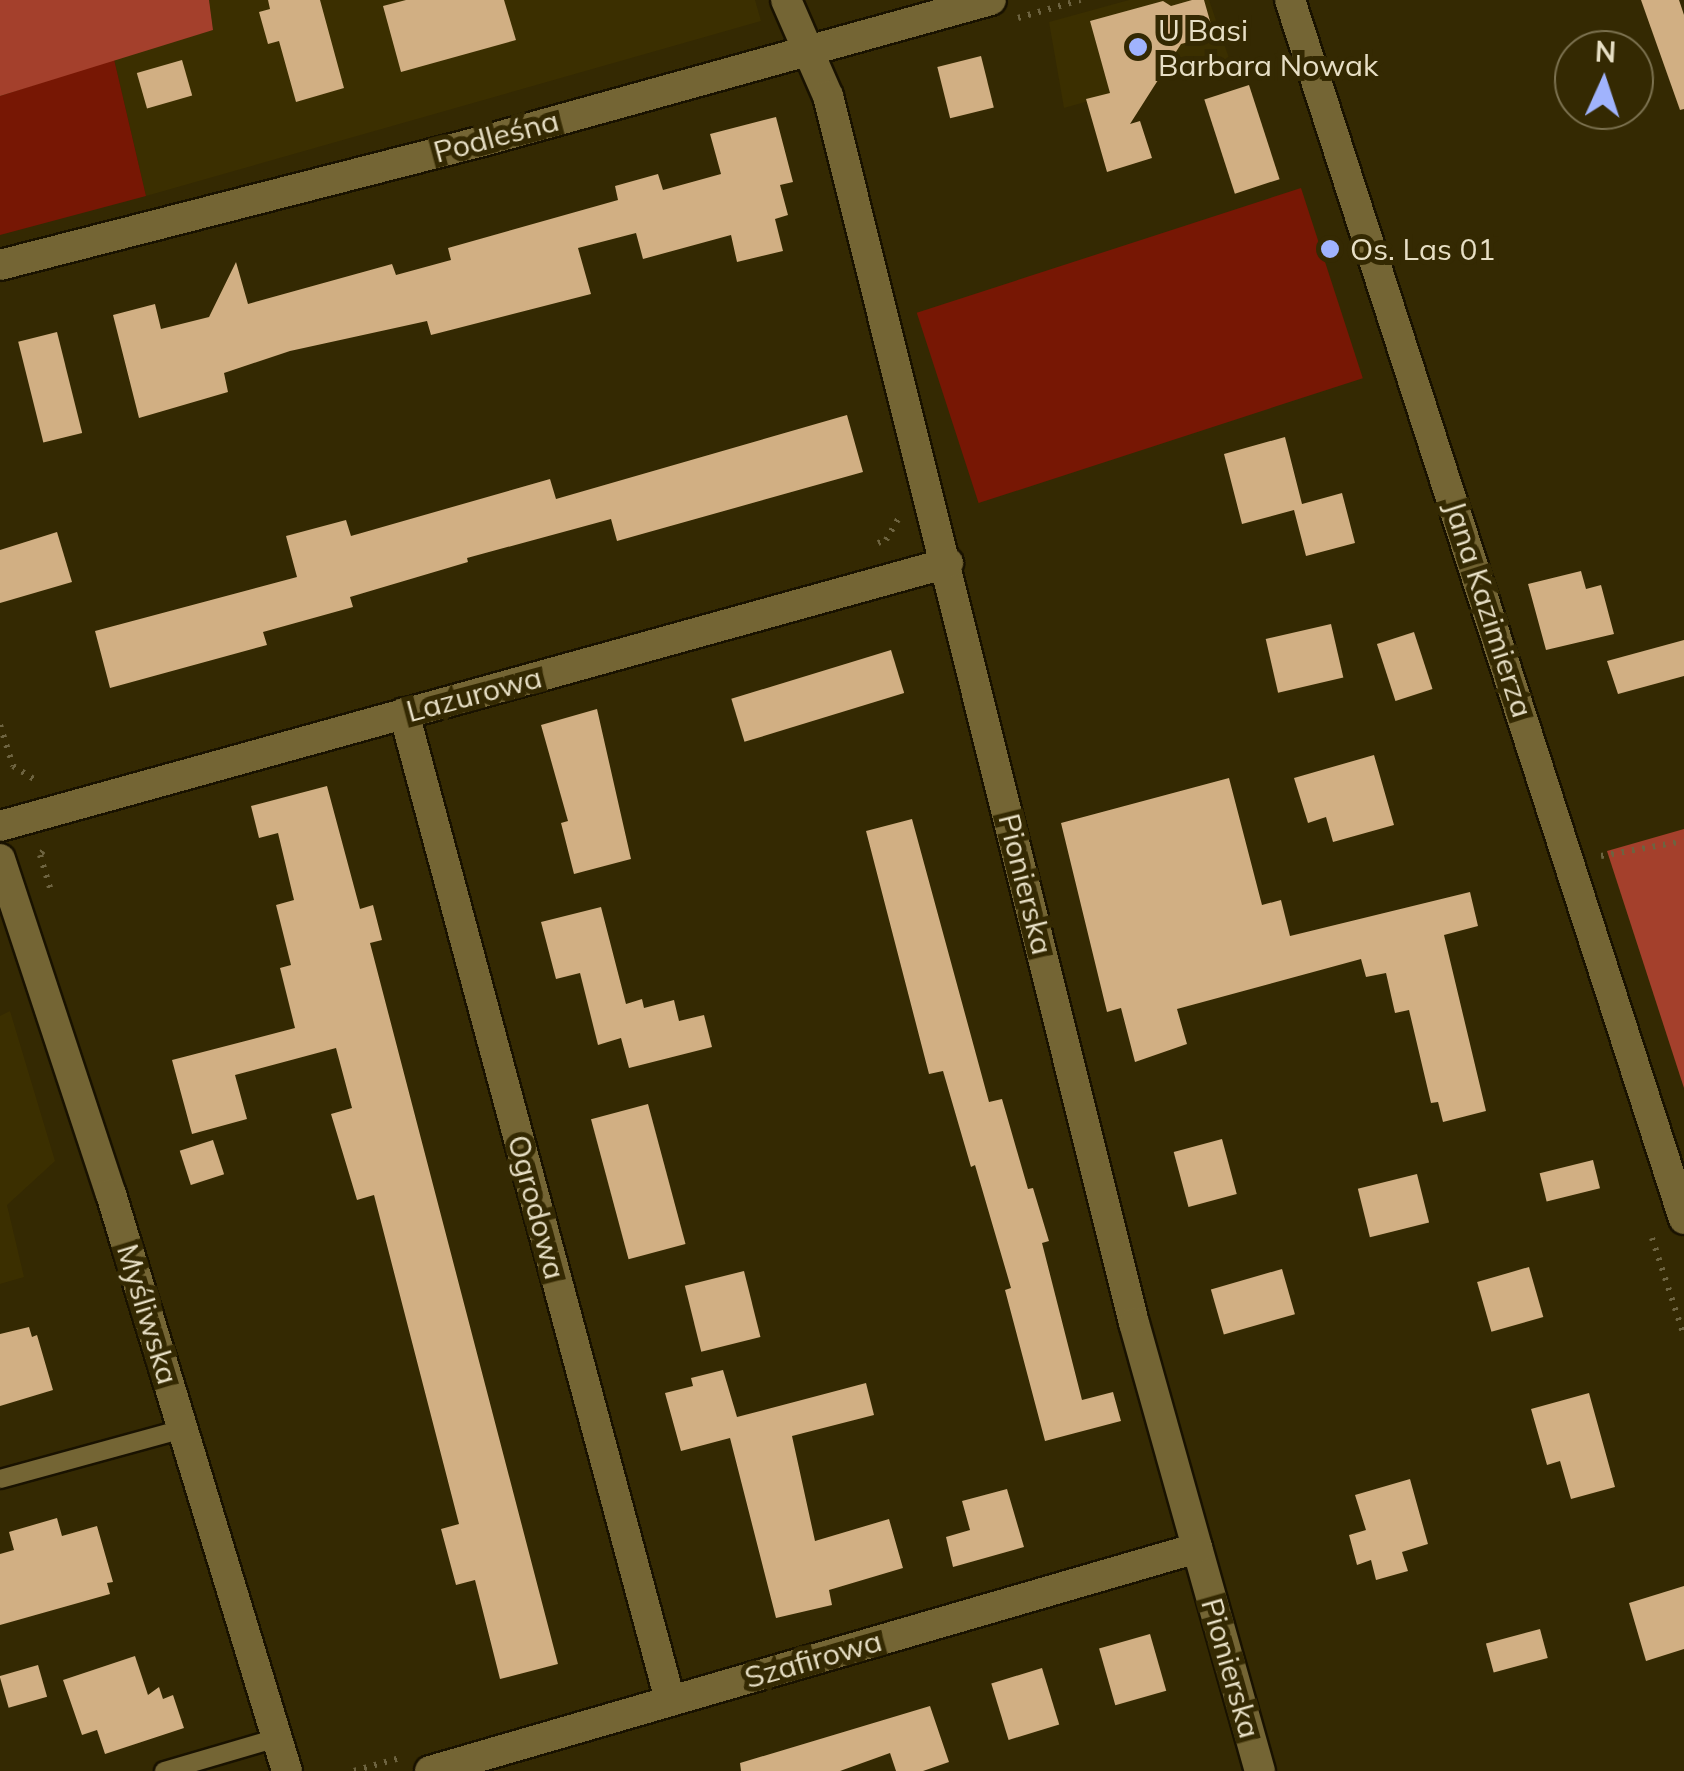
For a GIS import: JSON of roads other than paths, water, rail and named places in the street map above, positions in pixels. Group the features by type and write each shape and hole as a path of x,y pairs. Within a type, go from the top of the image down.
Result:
{"street":[{"name":"Pionierska","path":"786,0 828,96 948,563 1134,1323 1260,1771"},
{"name":"Podleśna","path":"0,265 991,0"},
{"name":"Jana Kazimierza","path":"1290,0 1684,1219"},
{"name":"Lazurowa","path":"0,826 948,563"},
{"name":"Ogrodowa","path":"404,713 670,1700"},
{"name":"Myśliwska","path":"0,859 112,1194 287,1771"},
{"name":"Szafirowa","path":"430,1771 1197,1548"}],"lane":[{"path":"0,1480 183,1429"},
{"path":"164,1771 277,1738"}],"place":[{"name":"U Basi Barbara Nowak","path":"1138,47"},
{"name":"Os. Las 01","path":"1330,249"}]}
